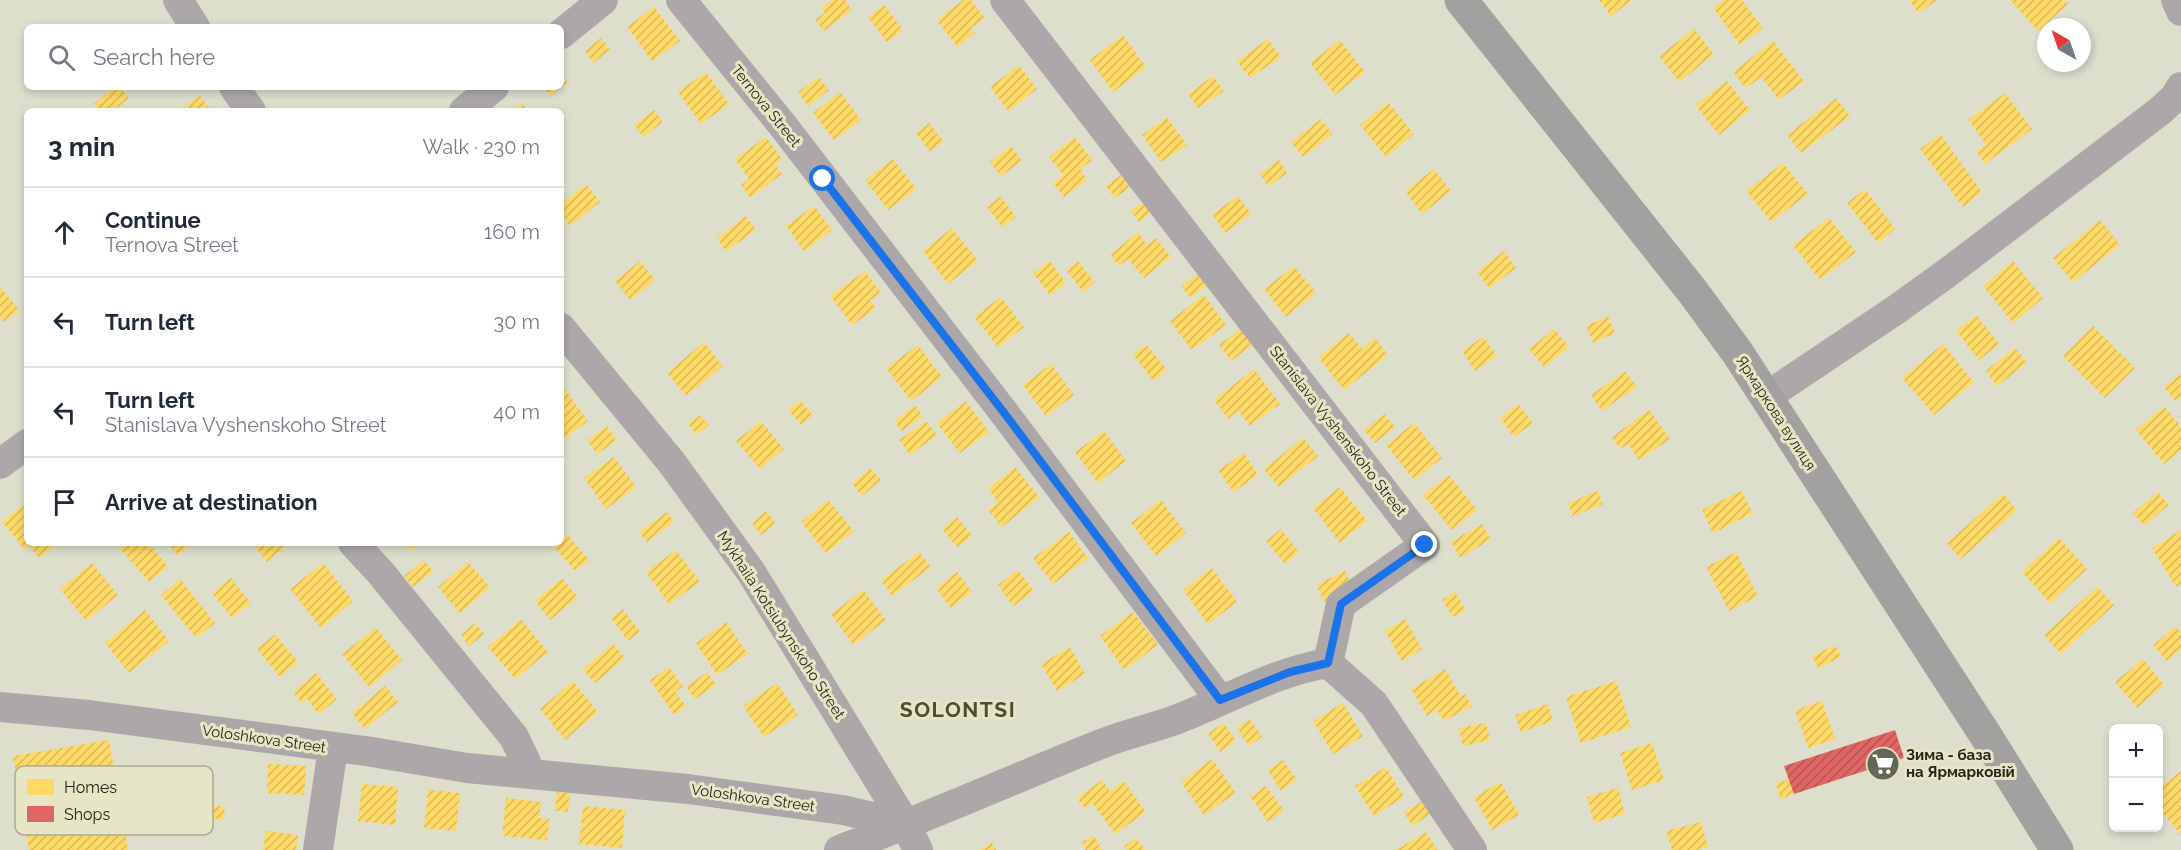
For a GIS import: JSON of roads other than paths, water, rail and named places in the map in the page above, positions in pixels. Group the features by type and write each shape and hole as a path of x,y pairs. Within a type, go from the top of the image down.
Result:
{"main road":[{"name":"Ярмаркова вулиця","path":"1461,0 1693,292 1737,352 1988,739 2057,850"}],"street":[{"path":"178,0 193,24"},
{"path":"564,32 603,0"},
{"name":"Ternova Street","path":"681,0 784,127 1005,414 1220,700"},
{"name":"Stanislava Vyshenskoho Street","path":"1005,0 1425,545 1341,604 1328,663"},
{"path":"2176,0 2181,11"},
{"path":"1766,397 1947,273 2160,111 2174,98 2181,87"},
{"path":"236,90 249,108"},
{"path":"468,108 490,90"},
{"name":"Mykhaila Kotsiubynskoho Street","path":"564,332 672,463 751,572 912,838"},
{"path":"0,464 24,446"},
{"path":"355,546 380,572 504,724 521,749 527,773"},
{"path":"839,850 912,838 1104,743 1174,720 1290,672 1328,663 1374,704 1472,850"},
{"name":"Voloshkova Street","path":"0,707 90,715 468,768 612,780 774,800 843,810 912,838"},
{"path":"318,850 333,748"}],"place":[{"name":"Зима - база на Ярмарковій","path":"1883,764"}],"district":[{"name":"SOLONTSI","path":"958,710"}]}
